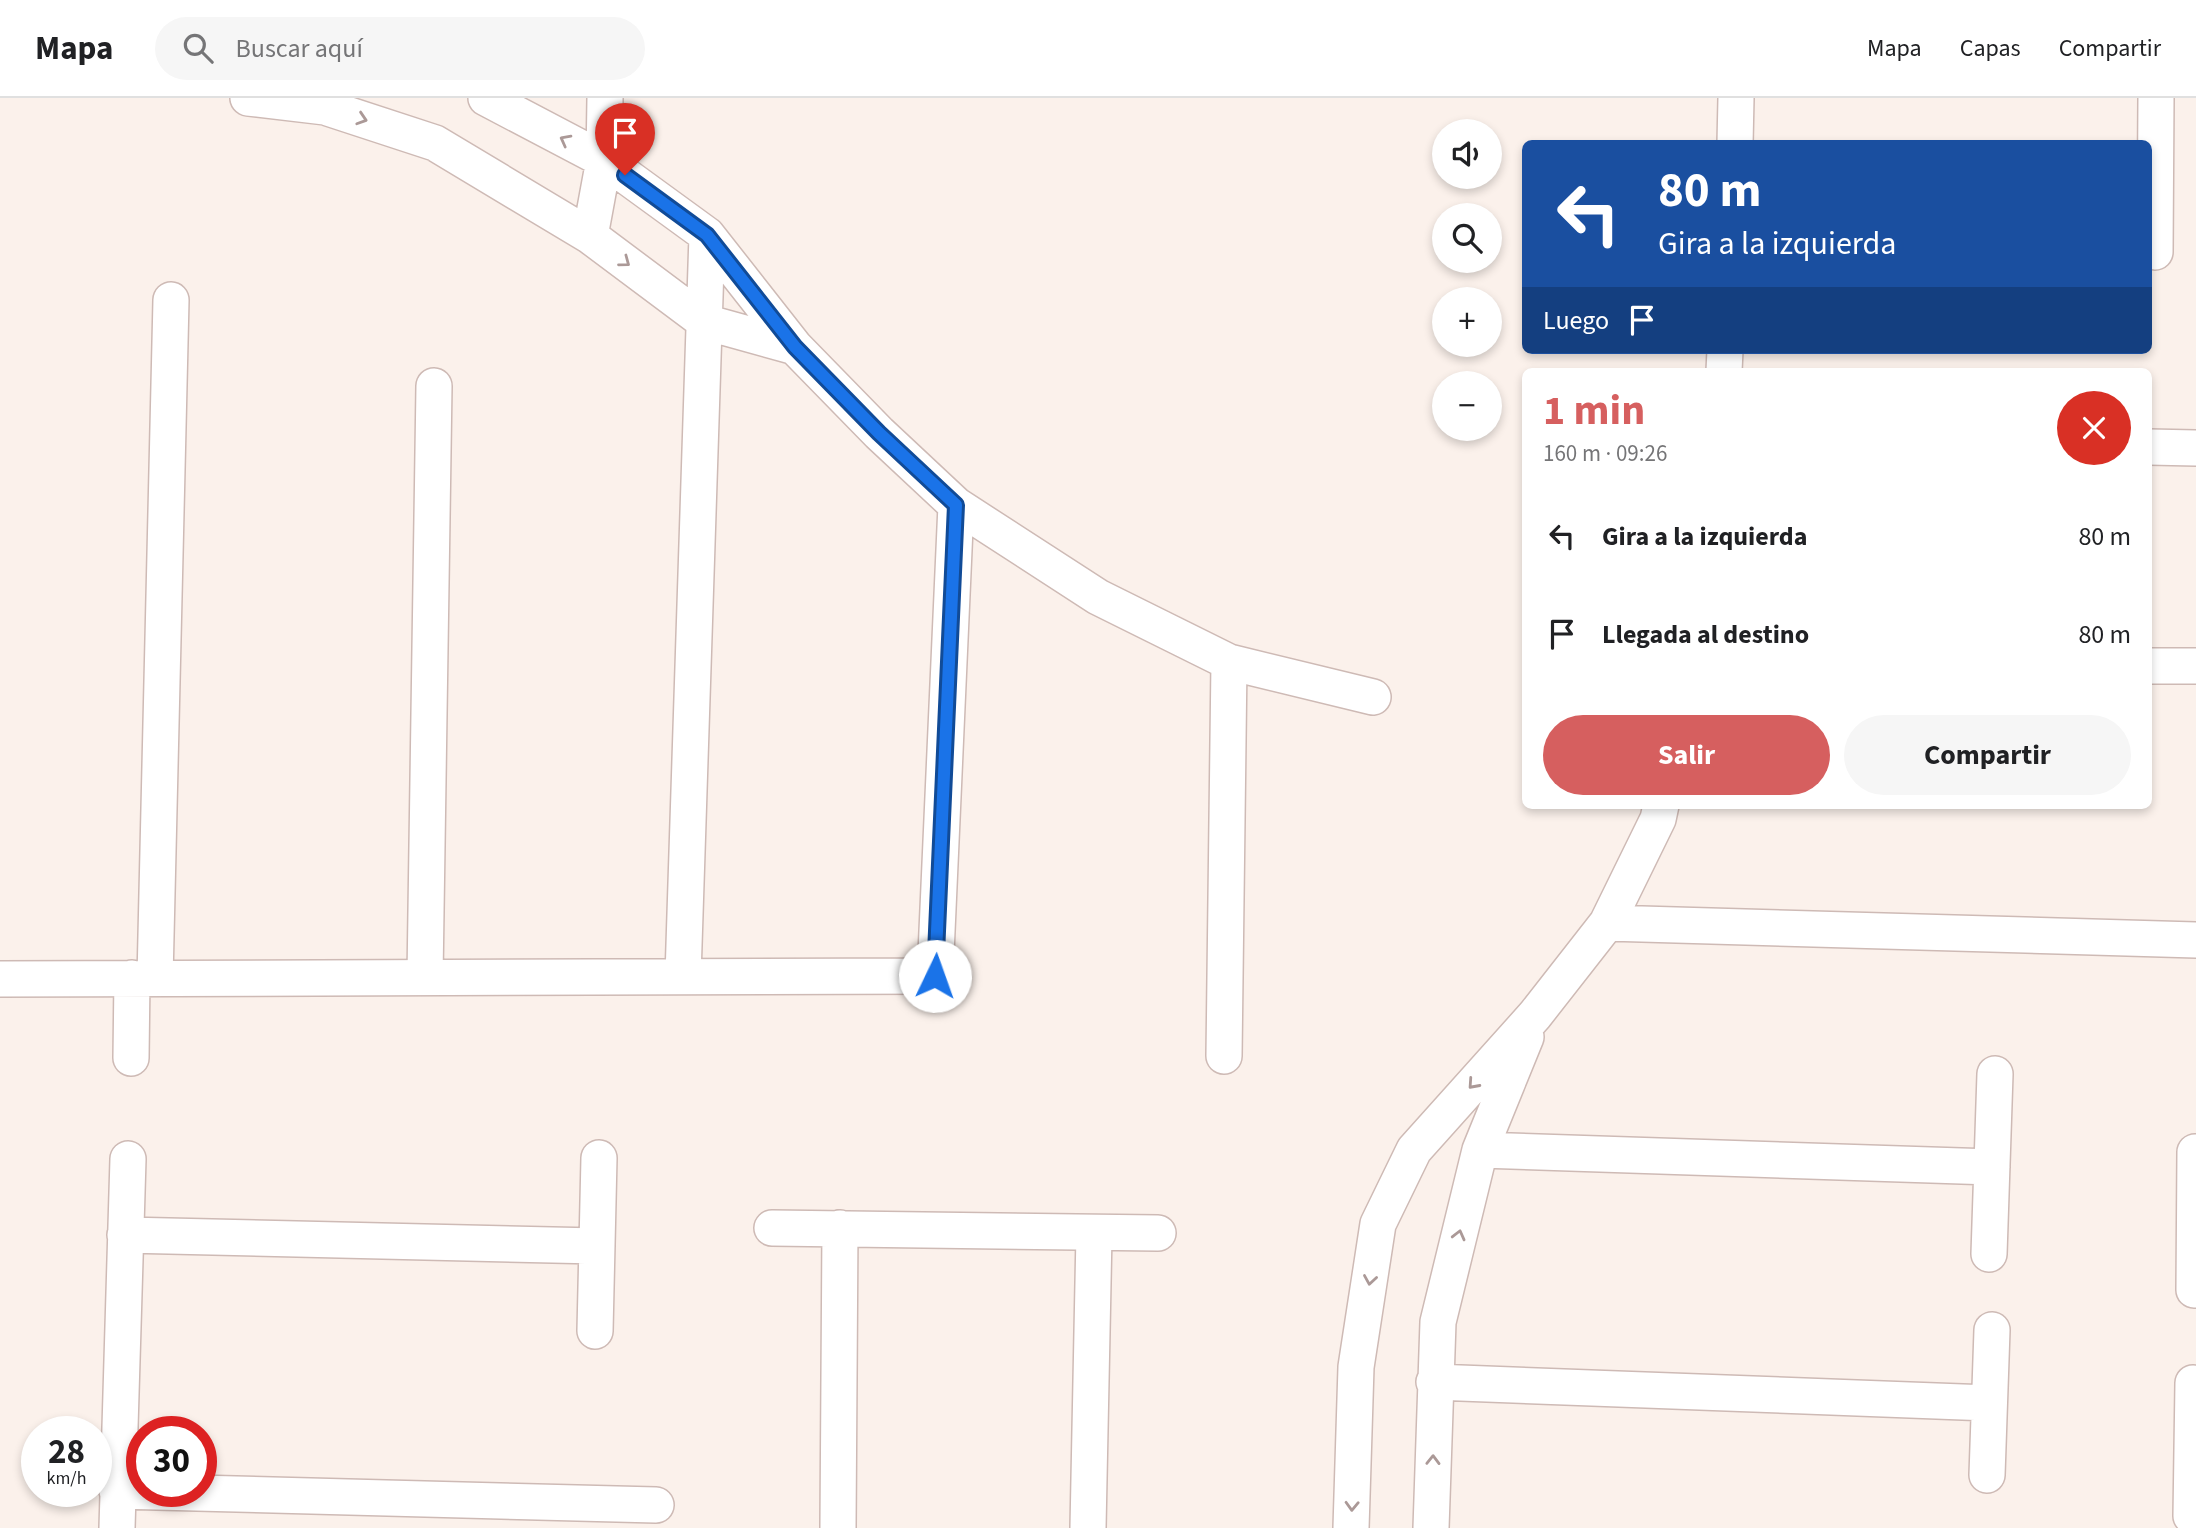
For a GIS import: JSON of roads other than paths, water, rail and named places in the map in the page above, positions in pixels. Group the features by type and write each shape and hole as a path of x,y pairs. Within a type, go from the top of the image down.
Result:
{"street":[{"path":"248,98 325,107 435,143 590,236 705,322 795,347"},
{"path":"486,98 604,160 707,235 795,347 879,433 956,505 1098,597 1229,662 1373,697"},
{"path":"590,236 604,160 605,98"},
{"path":"1735,98 1735,140"},
{"path":"2155,252 2152,163 2156,98"},
{"path":"683,976 707,235"},
{"path":"131,1058 144,978 171,300"},
{"path":"425,977 434,386"},
{"path":"2152,447 2196,448"},
{"path":"0,979 935,976 956,505"},
{"path":"1224,1056 1229,662"},
{"path":"2152,666 2196,666"},
{"path":"1351,1528 1356,1367 1378,1224 1414,1150 1535,1014 1607,923 1660,809"},
{"path":"1607,923 2196,940"},
{"path":"1431,1528 1438,1322 1480,1150 1535,1014"},
{"path":"1989,1254 1995,1074"},
{"path":"1480,1150 1992,1167"},
{"path":"2194,1290 2195,1152"},
{"path":"595,1331 599,1158"},
{"path":"117,1528 128,1159"},
{"path":"772,1228 1158,1233"},
{"path":"838,1528 840,1228"},
{"path":"1088,1528 1094,1234"},
{"path":"125,1235 597,1246"},
{"path":"1987,1475 1992,1330"},
{"path":"1434,1382 1989,1404"},
{"path":"2191,1516 2193,1383"},
{"path":"117,1491 580,1516 656,1505"}]}
